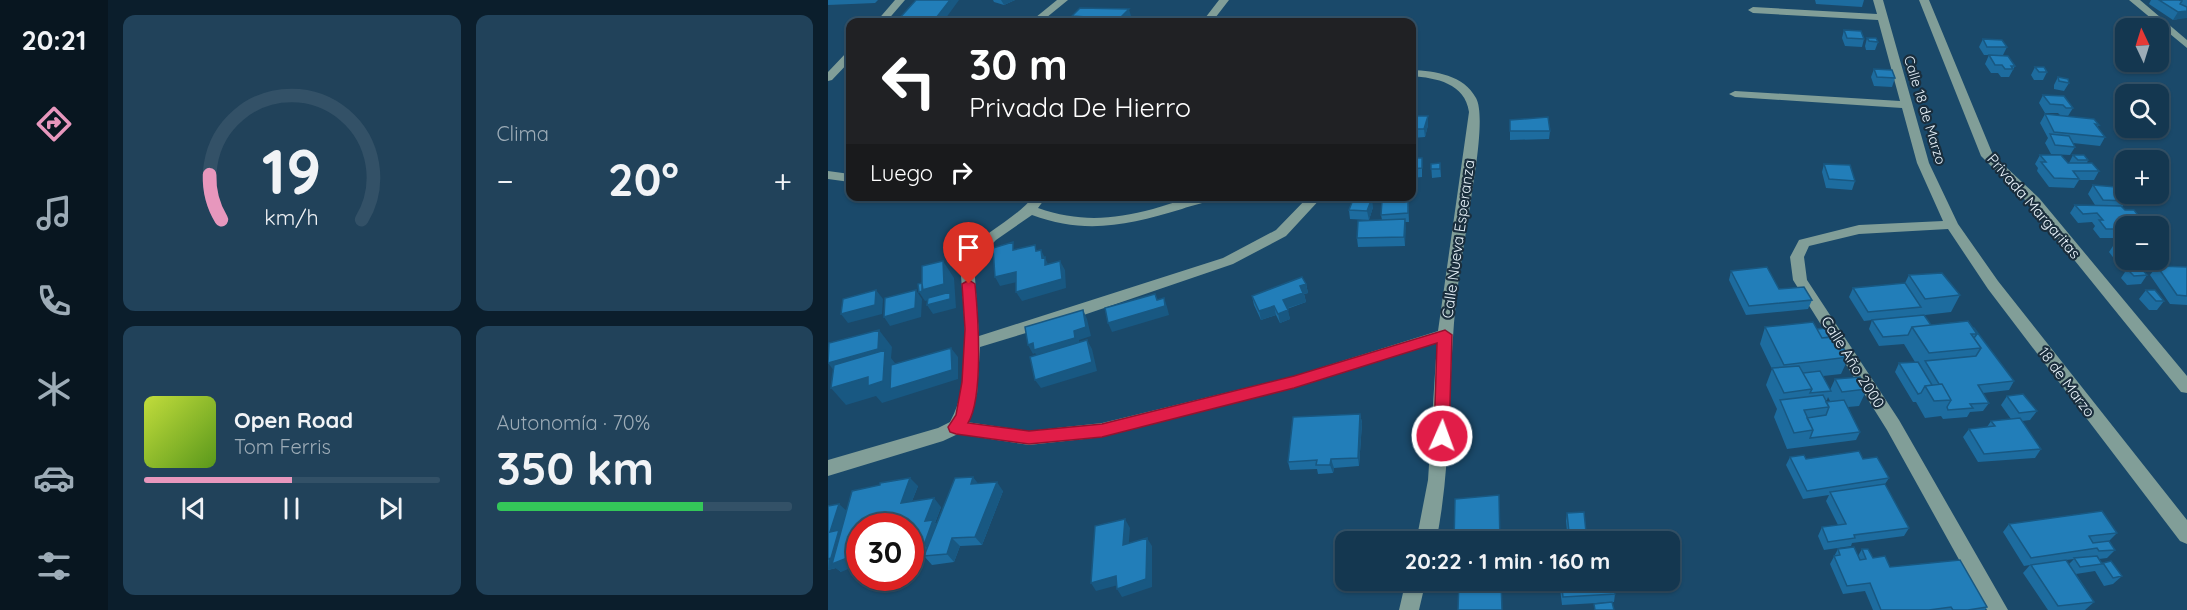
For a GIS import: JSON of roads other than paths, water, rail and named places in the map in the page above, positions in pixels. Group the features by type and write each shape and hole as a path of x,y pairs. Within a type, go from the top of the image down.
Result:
{"street":[{"path":"884,18 900,0"},
{"path":"1040,18 1063,0"},
{"path":"1209,18 1224,0"},
{"name":"Calle 18 de Marzo","path":"1878,0 1923,163 1952,225"},
{"name":"Privada Margaritas","path":"1924,0 1987,156 2034,201 2187,387"},
{"path":"2134,0 2187,45"},
{"path":"1753,10 1883,17"},
{"path":"828,78 846,59"},
{"name":"Calle Nueva Esperanza","path":"1416,74 1444,78 1458,85 1469,95 1474,107 1468,175 1445,335 1441,456 1428,531"},
{"path":"1735,94 1907,105"},
{"path":"828,175 846,177"},
{"path":"828,468 943,434 956,427 964,417 971,344 967,262 991,237 1030,210 1037,201"},
{"path":"1030,210 1070,222 1098,222 1116,220 1190,201"},
{"path":"971,344 1064,316 1228,261 1281,233 1312,201"},
{"name":"18 de Marzo","path":"1952,225 2000,294 2187,535"},
{"name":"Calle Año 2000","path":"1952,225 1868,227 1827,235 1804,243 1797,257 1800,280 1893,425 1998,610"},
{"path":"956,427 1029,438 1102,430 1294,382 1445,335"},
{"path":"1409,610 1413,591"}]}
